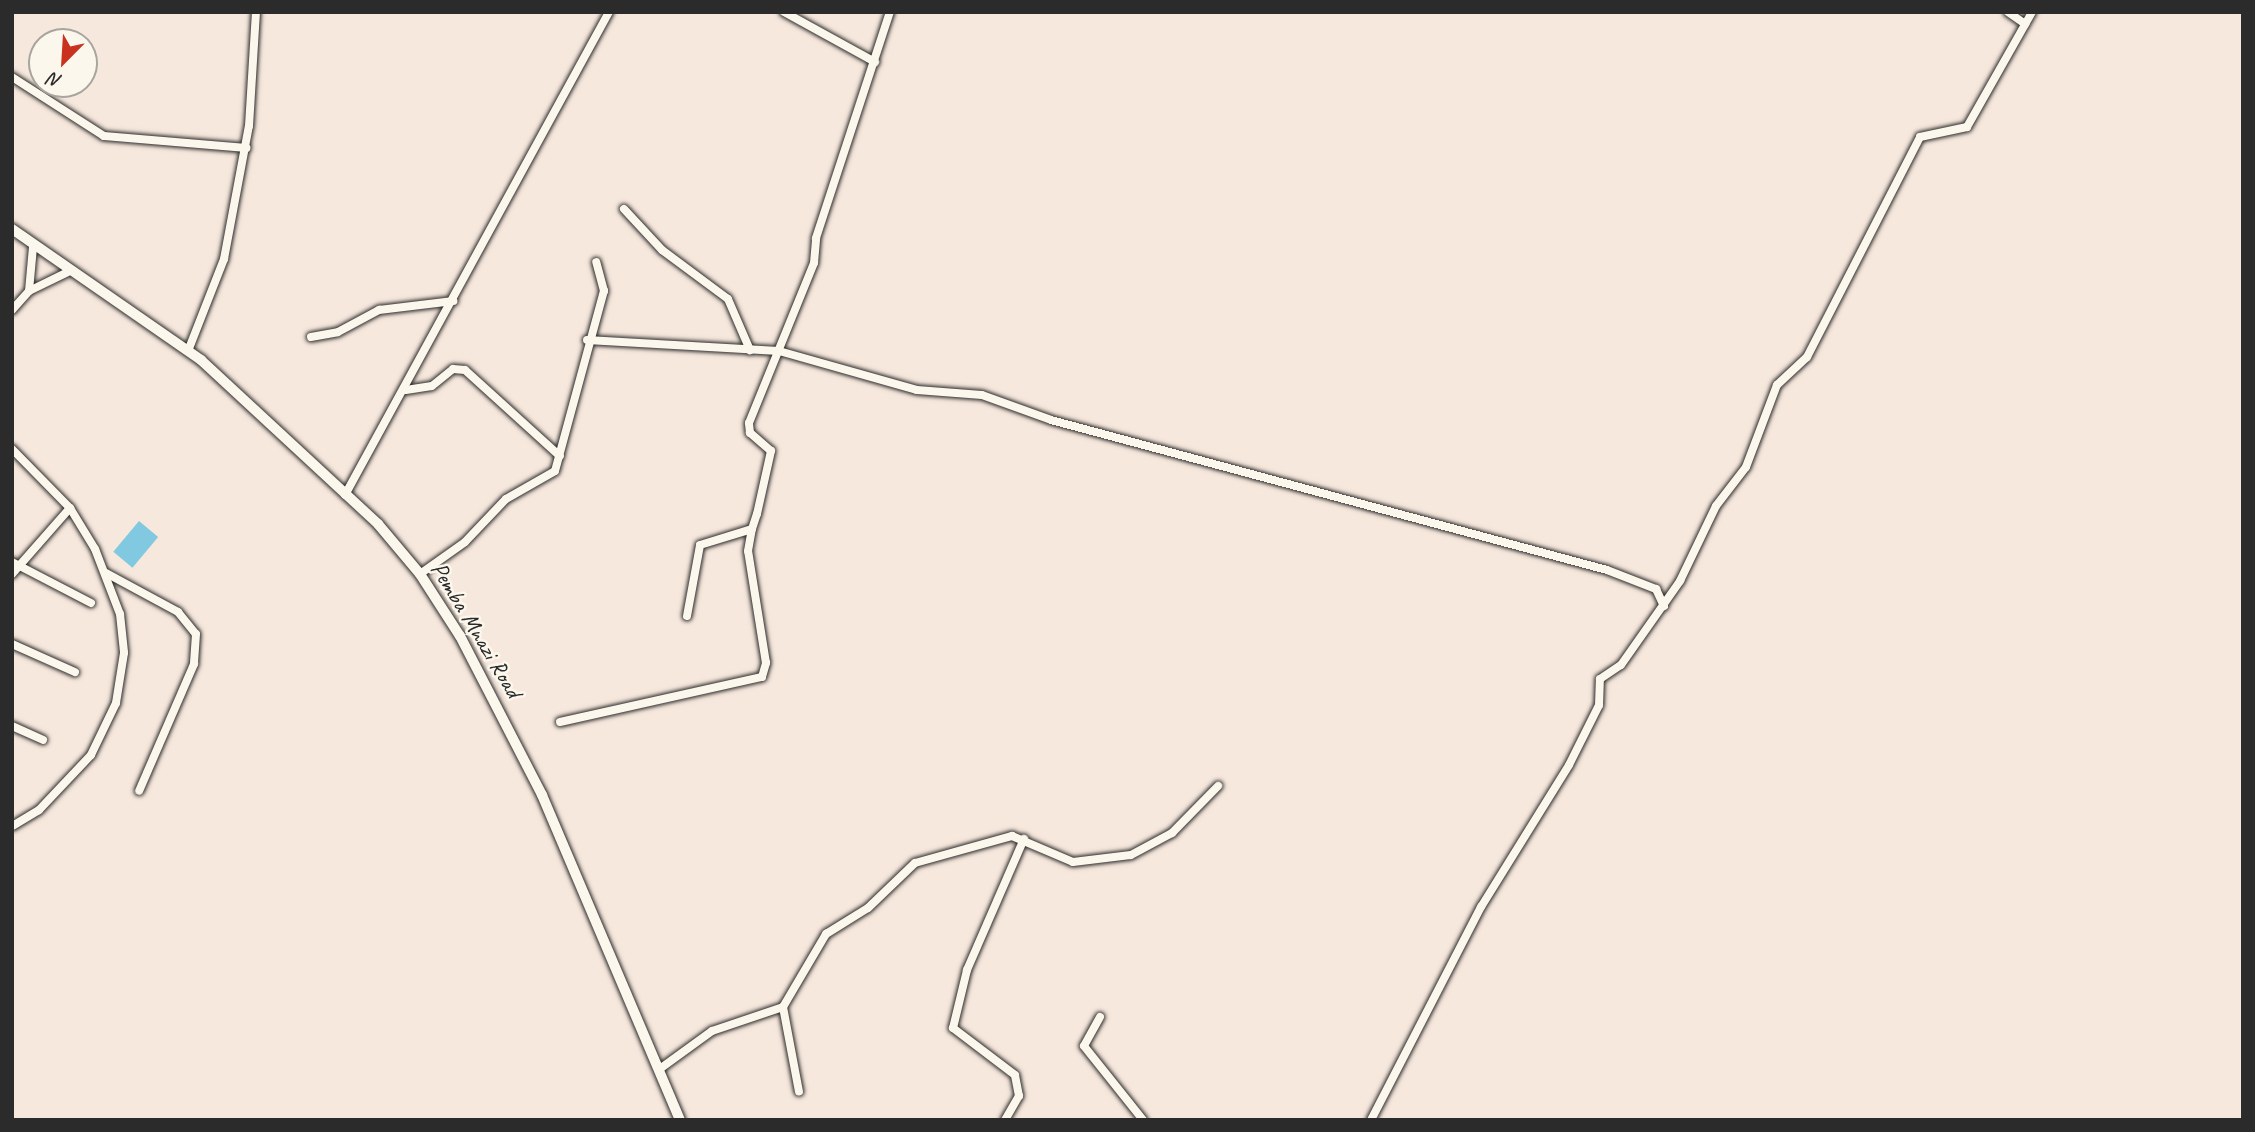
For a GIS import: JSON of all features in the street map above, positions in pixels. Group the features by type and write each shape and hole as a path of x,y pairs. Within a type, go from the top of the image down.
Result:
{"main road":[{"name":"Pemba Mnazi Road","path":"12,229 68,272 188,351 345,495 420,574 512,731 662,1068 680,1120"}],"street":[{"path":"188,351 219,281 246,148 256,12"},
{"path":"345,495 406,390 609,12"},
{"path":"784,12 875,62"},
{"path":"559,722 762,677 766,663 748,551 771,457 749,423 814,263 816,238 890,12"},
{"path":"2008,12 2025,24"},
{"path":"1371,1120 1482,907 1569,765 1599,705 1600,678 1621,665 1664,606 1722,496 1746,467 1777,385 1807,358 1857,267 1920,137 1967,127 2032,12"},
{"path":"12,78 104,136 246,148"},
{"path":"624,209 663,250 728,299 750,351"},
{"path":"29,291 33,247"},
{"path":"420,574 466,542 506,499 550,476 560,456 587,340 604,290 596,262"},
{"path":"12,310 29,291 68,272"},
{"path":"311,337 338,332 379,310 453,301"},
{"path":"587,340 779,351 917,390 982,395 1051,420 1570,559 1649,585 1664,606"},
{"path":"406,390 465,370 560,456"},
{"path":"12,449 71,508 106,573 123,634 117,703 75,776 12,826"},
{"path":"71,508 14,568 91,603"},
{"path":"687,616 700,545 752,528"},
{"path":"106,573 178,612 196,634 194,664 139,791"},
{"path":"12,644 75,672"},
{"path":"12,726 43,740"},
{"path":"662,1068 712,1031 783,1007 827,934 868,908 909,867 1002,837 1024,839 1073,862 1131,855 1172,833 1218,786"},
{"path":"1005,1120 1019,1096 1015,1075 954,1028 964,980 1024,839"},
{"path":"783,1007 799,1092"},
{"path":"1100,1017 1084,1046 1143,1120"}],"water":[{"path":"139,521 158,537 132,568 113,552"}]}
